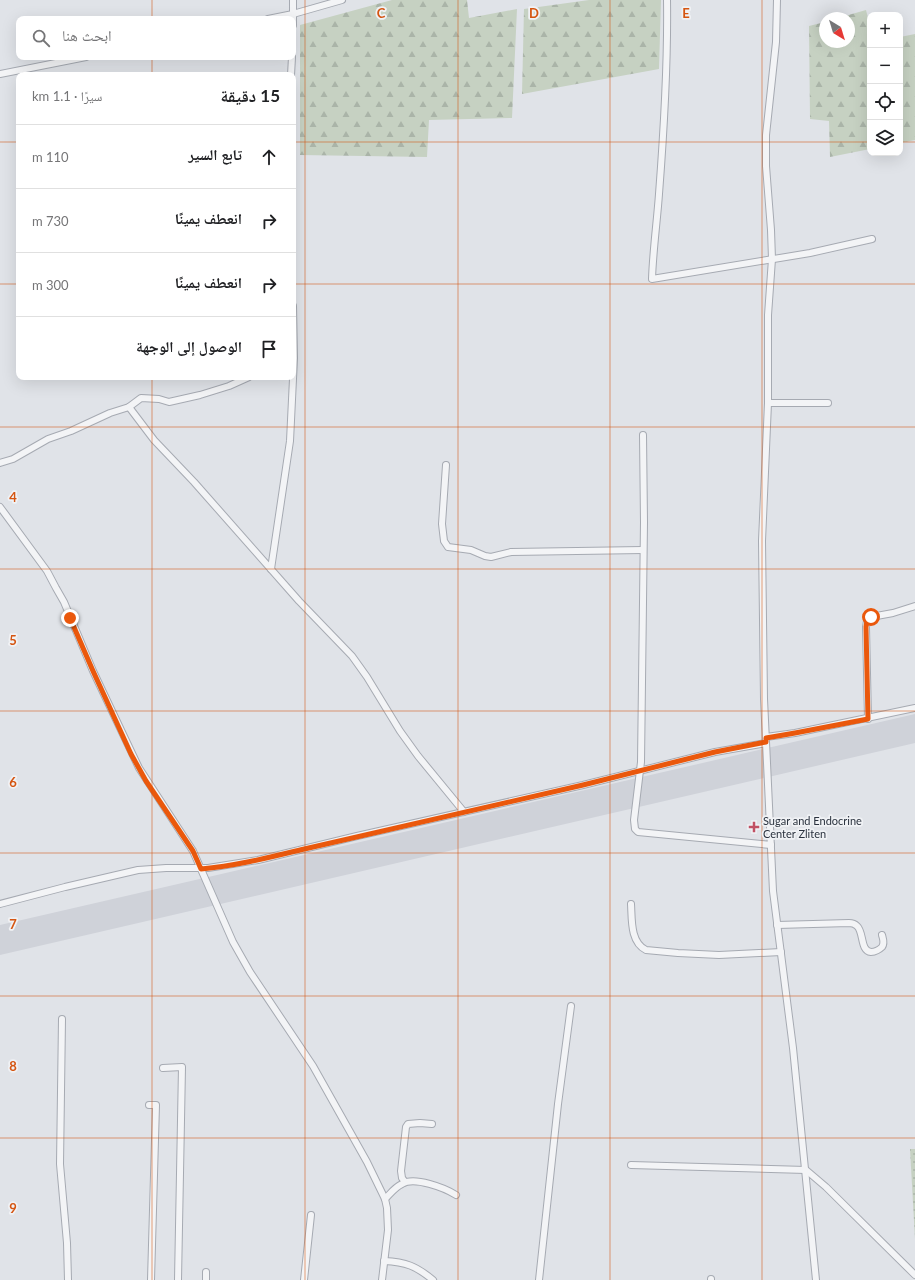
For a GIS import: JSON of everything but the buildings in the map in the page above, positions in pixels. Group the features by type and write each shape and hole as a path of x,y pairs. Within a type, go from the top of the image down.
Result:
{"street":[{"path":"293,0 293,14"},
{"path":"283,16 342,0"},
{"path":"667,0 668,40 665,105 652,279 810,254 872,239"},
{"path":"776,0 776,42 766,135 766,166 772,259 768,315 768,403 762,541 763,652 773,891 793,1048 816,1280"},
{"path":"0,74 71,60"},
{"path":"291,72 292,60"},
{"path":"0,463 13,459 48,439 71,432 110,413 129,408 141,398 159,399 169,402 200,395 243,380"},
{"path":"271,569 290,441 292,380"},
{"path":"768,403 828,403"},
{"path":"129,408 154,440 200,488 271,569 352,656 400,731 418,756 464,812"},
{"path":"643,435 640,771 634,820 635,828 638,832 771,845"},
{"path":"446,465 442,524 444,541 448,547 471,550 490,557 511,552 643,550"},
{"path":"0,506 46,572 64,602 93,671 131,754 146,781 193,851 230,936 250,972 313,1066 367,1162 385,1199 387,1208 388,1230 382,1280"},
{"path":"868,719 867,621 871,617 893,613 915,606"},
{"path":"0,904 138,870 166,868 201,869 258,860 640,771 766,740 915,708"},
{"path":"630,904 633,932 636,940 646,950 719,955 781,952"},
{"path":"777,925 855,924 859,927 862,934 863,943 869,952 874,952 882,947 884,943 882,935"},
{"path":"539,1280 571,1006"},
{"path":"62,1019 60,1164 67,1243 68,1280"},
{"path":"163,1068 182,1067 178,1280"},
{"path":"149,1105 156,1105 151,1280"},
{"path":"405,1182 401,1174 406,1127 408,1124 412,1123 432,1124"},
{"path":"631,1165 806,1170 826,1187 915,1275"},
{"path":"385,1199 396,1188 405,1182 426,1183 448,1190 456,1195"},
{"path":"304,1280 311,1215"},
{"path":"384,1261 399,1262 420,1269 433,1280"},
{"path":"206,1272 206,1280"}],"shaded area":[{"path":"915,714 915,743 0,955 0,925"}],"green space":[{"path":"392,0 467,0 469,18 517,9 512,118 429,120 427,157 300,155 300,25"},
{"path":"589,0 661,0 659,69 522,94 524,9"},
{"path":"866,10 867,14 867,150 830,157 829,121 810,119 809,26 819,24 819,48 855,48 855,13"},
{"path":"915,34 915,140 903,142 903,48 903,36"},
{"path":"910,1149 915,1149 915,1239"}],"place":[{"name":"Sugar and Endocrine Center Zliten","path":"754,827"}],"route":[{"path":"70,618 131,754 146,781 193,851 201,869 258,860 484,808 715,752 766,742 766,738 868,719 866,627 867,621 871,617"}]}
